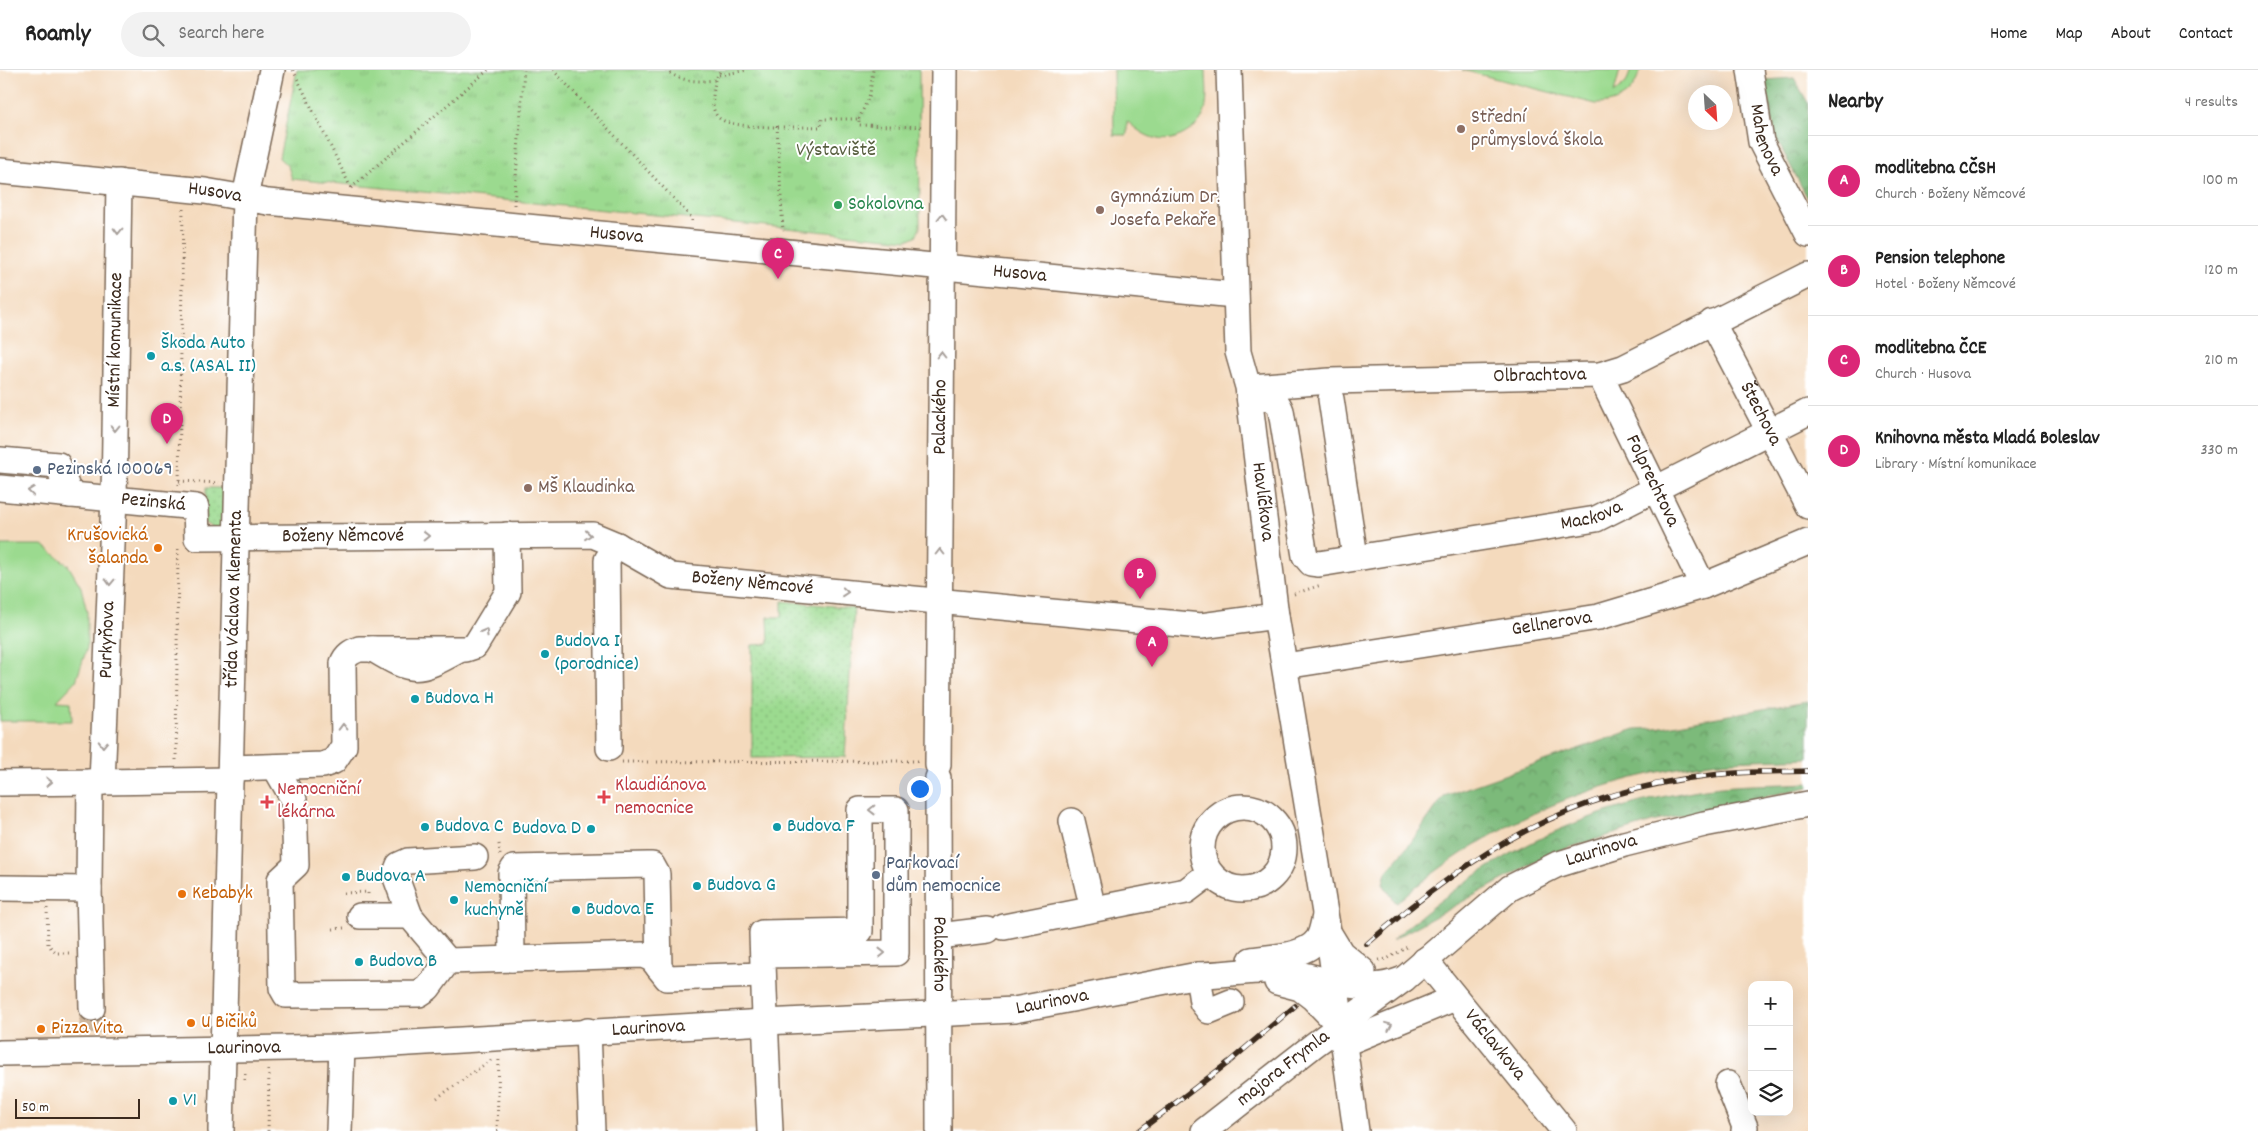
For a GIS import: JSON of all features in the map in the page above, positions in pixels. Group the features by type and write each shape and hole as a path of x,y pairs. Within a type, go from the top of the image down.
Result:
{"street":[{"name":"třída Václava Klementa","path":"229,1131 224,1050 245,197 272,70"},
{"name":"Palackého","path":"939,1131 939,936 934,768 940,601 944,70"},
{"name":"Havlíčkova","path":"1229,70 1238,352 1249,393 1276,616 1342,1035"},
{"name":"Mahenova","path":"1750,70 1761,142 1808,234"},
{"name":"Husova","path":"0,171 119,182 245,197 268,202 514,210 692,227 942,266 1235,295"},
{"name":"Místní komunikace","path":"114,498 119,182"},
{"name":"Olbrachtova","path":"1249,393 1330,381 1600,375 1623,368 1808,275"},
{"name":"Štechova","path":"1712,322 1808,506"},
{"name":"Folprechtova","path":"1600,375 1657,488 1703,586"},
{"name":"Mackova","path":"1249,393 1269,397 1277,401 1281,411 1305,556 1311,563 1319,564 1596,519 1808,412"},
{"path":"1331,399 1355,557"},
{"path":"0,460 58,465 70,495"},
{"name":"Pezinská","path":"0,488 114,498 196,508 198,538 237,538"},
{"name":"Purkyňova","path":"92,1008 89,889 114,498"},
{"path":"0,783 96,782 230,774 274,767 323,766 334,761 344,746 343,663 345,656 352,652 382,655 451,654 475,646 508,592 507,535"},
{"name":"Boženy Němcové","path":"237,538 593,535 617,545 671,576 1201,626 1276,616"},
{"name":"Gellnerova","path":"1285,666 1599,617 1703,586 1808,542"},
{"path":"609,748 607,560 617,545"},
{"path":"274,767 294,800 296,866 280,880 283,992 291,996 419,994 428,988 448,961"},
{"name":"Laurinova","path":"1342,1035 1443,944 1510,888 1556,865 1624,844 1695,826 1808,804"},
{"path":"664,982 763,954 860,931 860,810 896,810 896,953 763,954"},
{"path":"1072,821 1093,909"},
{"path":"448,961 410,916 395,874 400,865 408,861 475,857"},
{"path":"512,959 511,873 514,868 648,865 652,866 658,874 664,982"},
{"path":"939,936 961,935 1186,891 1210,873"},
{"path":"0,888 89,889"},
{"path":"360,916 410,916"},
{"path":"1231,1002 1209,1011 1202,1002 1198,975 1239,962 1297,952 1317,940 1326,924"},
{"path":"1326,924 1333,943 1341,954 1363,971"},
{"path":"1333,974 1391,969 1443,944"},
{"path":"763,954 770,1131"},
{"path":"448,961 643,955 652,959 664,982"},
{"path":"1272,956 1375,987 1387,986 1404,979"},
{"name":"Václavkova","path":"1425,960 1564,1131"},
{"name":"Laurinova","path":"0,1053 92,1043 224,1050 342,1047 765,1022 1014,1010 1198,975 1226,976 1259,971 1333,974"},
{"path":"1226,976 1260,978 1300,988 1313,998 1342,1035 1356,1131"},
{"path":"1342,1035 1455,998"},
{"path":"588,1032 592,1131"},
{"name":"majora Frymla","path":"1204,1131 1342,1035"},
{"path":"339,1131 342,1047"},
{"path":"1728,1084 1745,1127 1744,1131"}],"path":[{"path":"293,70 351,188"},
{"path":"351,188 488,70"},
{"path":"514,210 524,70"},
{"path":"553,70 692,218 692,227"},
{"path":"666,70 673,76 688,80 715,80"},
{"path":"721,70 715,80 712,102 717,116 724,122 738,125 821,127 822,119 859,119"},
{"path":"718,75 748,70"},
{"path":"873,70 870,94 859,119 859,126 925,127"},
{"path":"925,118 925,136"},
{"path":"777,126 783,232"},
{"path":"351,188 360,189"},
{"path":"179,506 183,201"},
{"path":"774,230 793,232"},
{"path":"176,764 178,545"},
{"path":"609,748 609,762 934,768"},
{"path":"40,888 48,945 57,953 76,953"},
{"path":"437,1098 499,1053 497,1131"},
{"path":"268,1131 269,1067"}],"green space":[{"name":"Výstaviště","path":"297,70 919,70 920,228 916,236 907,240 292,179 288,166 279,158"},
{"path":"1113,70 1206,70 1207,97 1203,116 1191,129 1181,136 1172,139 1156,139 1141,132 1127,121 1127,135 1114,135"},
{"path":"1462,70 1620,70 1614,93 1626,83 1631,70 1640,70 1634,85 1625,96 1612,102 1596,104"},
{"path":"1794,78 1808,103 1808,199 1776,138 1765,80"},
{"path":"206,488 224,488 223,522 222,527 217,530 205,523"},
{"path":"0,545 43,545 68,565 81,587 87,612 87,648 76,681 57,701 71,702 72,721 0,721"},
{"path":"782,601 854,608 845,757 752,758 752,645 769,644 768,617 782,617"},
{"path":"1808,701 1808,758 1715,762 1617,782 1577,795 1502,829 1430,875 1396,903 1383,884 1386,872 1409,845 1444,796 1635,729 1656,728"},
{"path":"1808,783 1808,787 1652,822 1552,853 1392,940 1464,883 1500,860 1537,840 1575,823 1615,809 1705,789 1744,785"}],"tunnel":[{"path":"92,1008 92,1034"}],"railway":[{"path":"1367,944 1406,911 1485,854 1526,831 1569,811 1614,795 1661,783 1748,772 1808,771"},
{"path":"1139,1131 1229,1062 1295,1006"}],"place":[{"name":"Střední průmyslová škola","path":"1461,129"},
{"name":"Sokolovna","path":"838,205"},
{"name":"Gymnázium Dr. Josefa Pekaře","path":"1100,210"},
{"name":"modlitebna ČCE","path":"778,279"},
{"name":"Škoda Auto a.s. (ASAL II)","path":"151,356"},
{"name":"Knihovna města Mladá Boleslav","path":"167,444"},
{"name":"Pezinská 100069","path":"37,470"},
{"name":"MŠ Klaudinka","path":"528,488"},
{"name":"Krušovická šalanda","path":"158,548"},
{"name":"Pension telephone","path":"1140,599"},
{"name":"Budova I (porodnice)","path":"545,654"},
{"name":"modlitebna CČSH","path":"1152,667"},
{"name":"Budova H","path":"415,699"},
{"name":"Klaudiánova nemocnice","path":"604,797"},
{"name":"Nemocniční lékárna","path":"267,802"},
{"name":"Budova C","path":"425,827"},
{"name":"Budova F","path":"777,827"},
{"name":"Budova D","path":"591,829"},
{"name":"Parkovací dům nemocnice","path":"876,875"},
{"name":"Budova A","path":"346,877"},
{"name":"Budova G","path":"697,886"},
{"name":"Kebabyk","path":"182,894"},
{"name":"Nemocniční kuchyně","path":"454,900"},
{"name":"Budova E","path":"576,910"},
{"name":"Budova B","path":"359,962"},
{"name":"U Bičiků","path":"191,1023"},
{"name":"Pizza Vita","path":"41,1029"},
{"name":"V1","path":"173,1101"}]}
